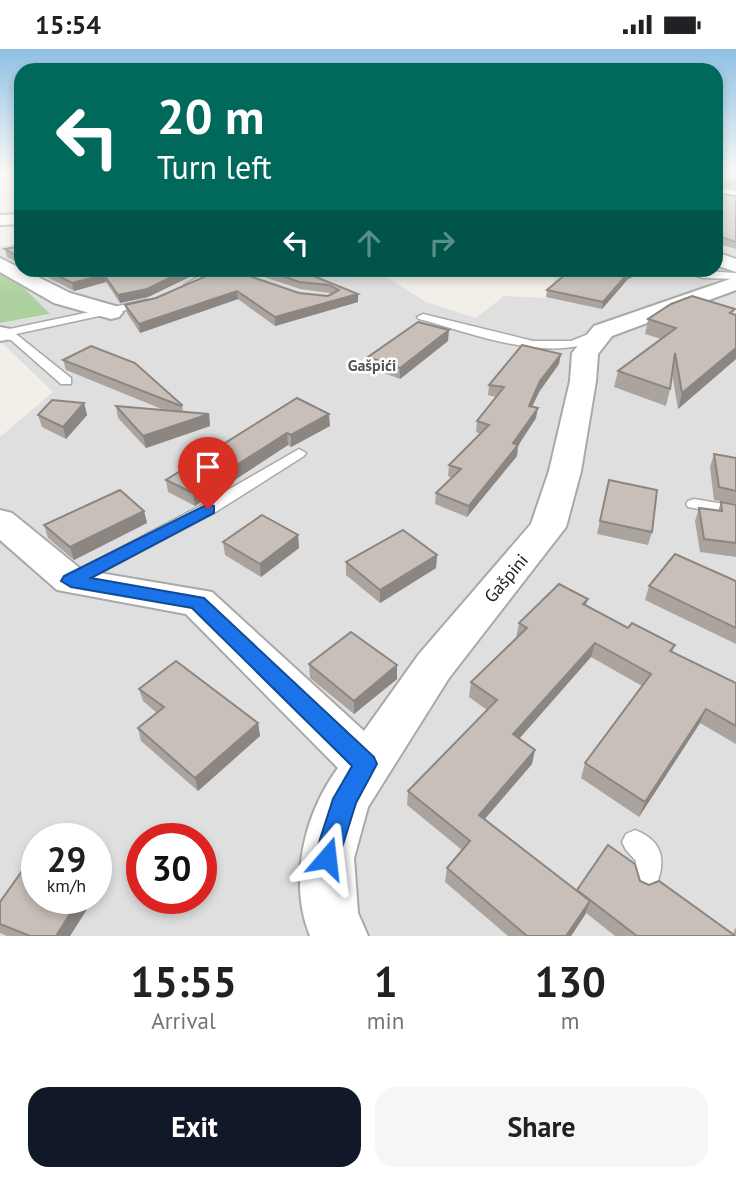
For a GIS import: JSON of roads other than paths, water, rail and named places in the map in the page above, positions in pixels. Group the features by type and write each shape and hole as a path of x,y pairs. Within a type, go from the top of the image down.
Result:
{"street":[{"path":"24,277 62,298 111,312"},
{"path":"603,331 708,291"},
{"name":"Gašpini","path":"339,936 330,915 327,858 345,799 434,666 548,527 565,471 583,381 585,353 603,331"},
{"path":"0,521 71,581 198,602 366,764"}],"lane":[{"path":"190,277 190,285"},
{"path":"177,291 205,277"},
{"path":"1,334 111,312 164,296"},
{"path":"423,317 533,345 573,344 603,331"},
{"path":"1,334 15,338 66,381"},
{"path":"71,581 208,509 299,453"},
{"path":"694,504 736,511"},
{"path":"635,842 650,856 645,882"}],"district":[{"name":"Gašpići","path":"372,365"}]}
